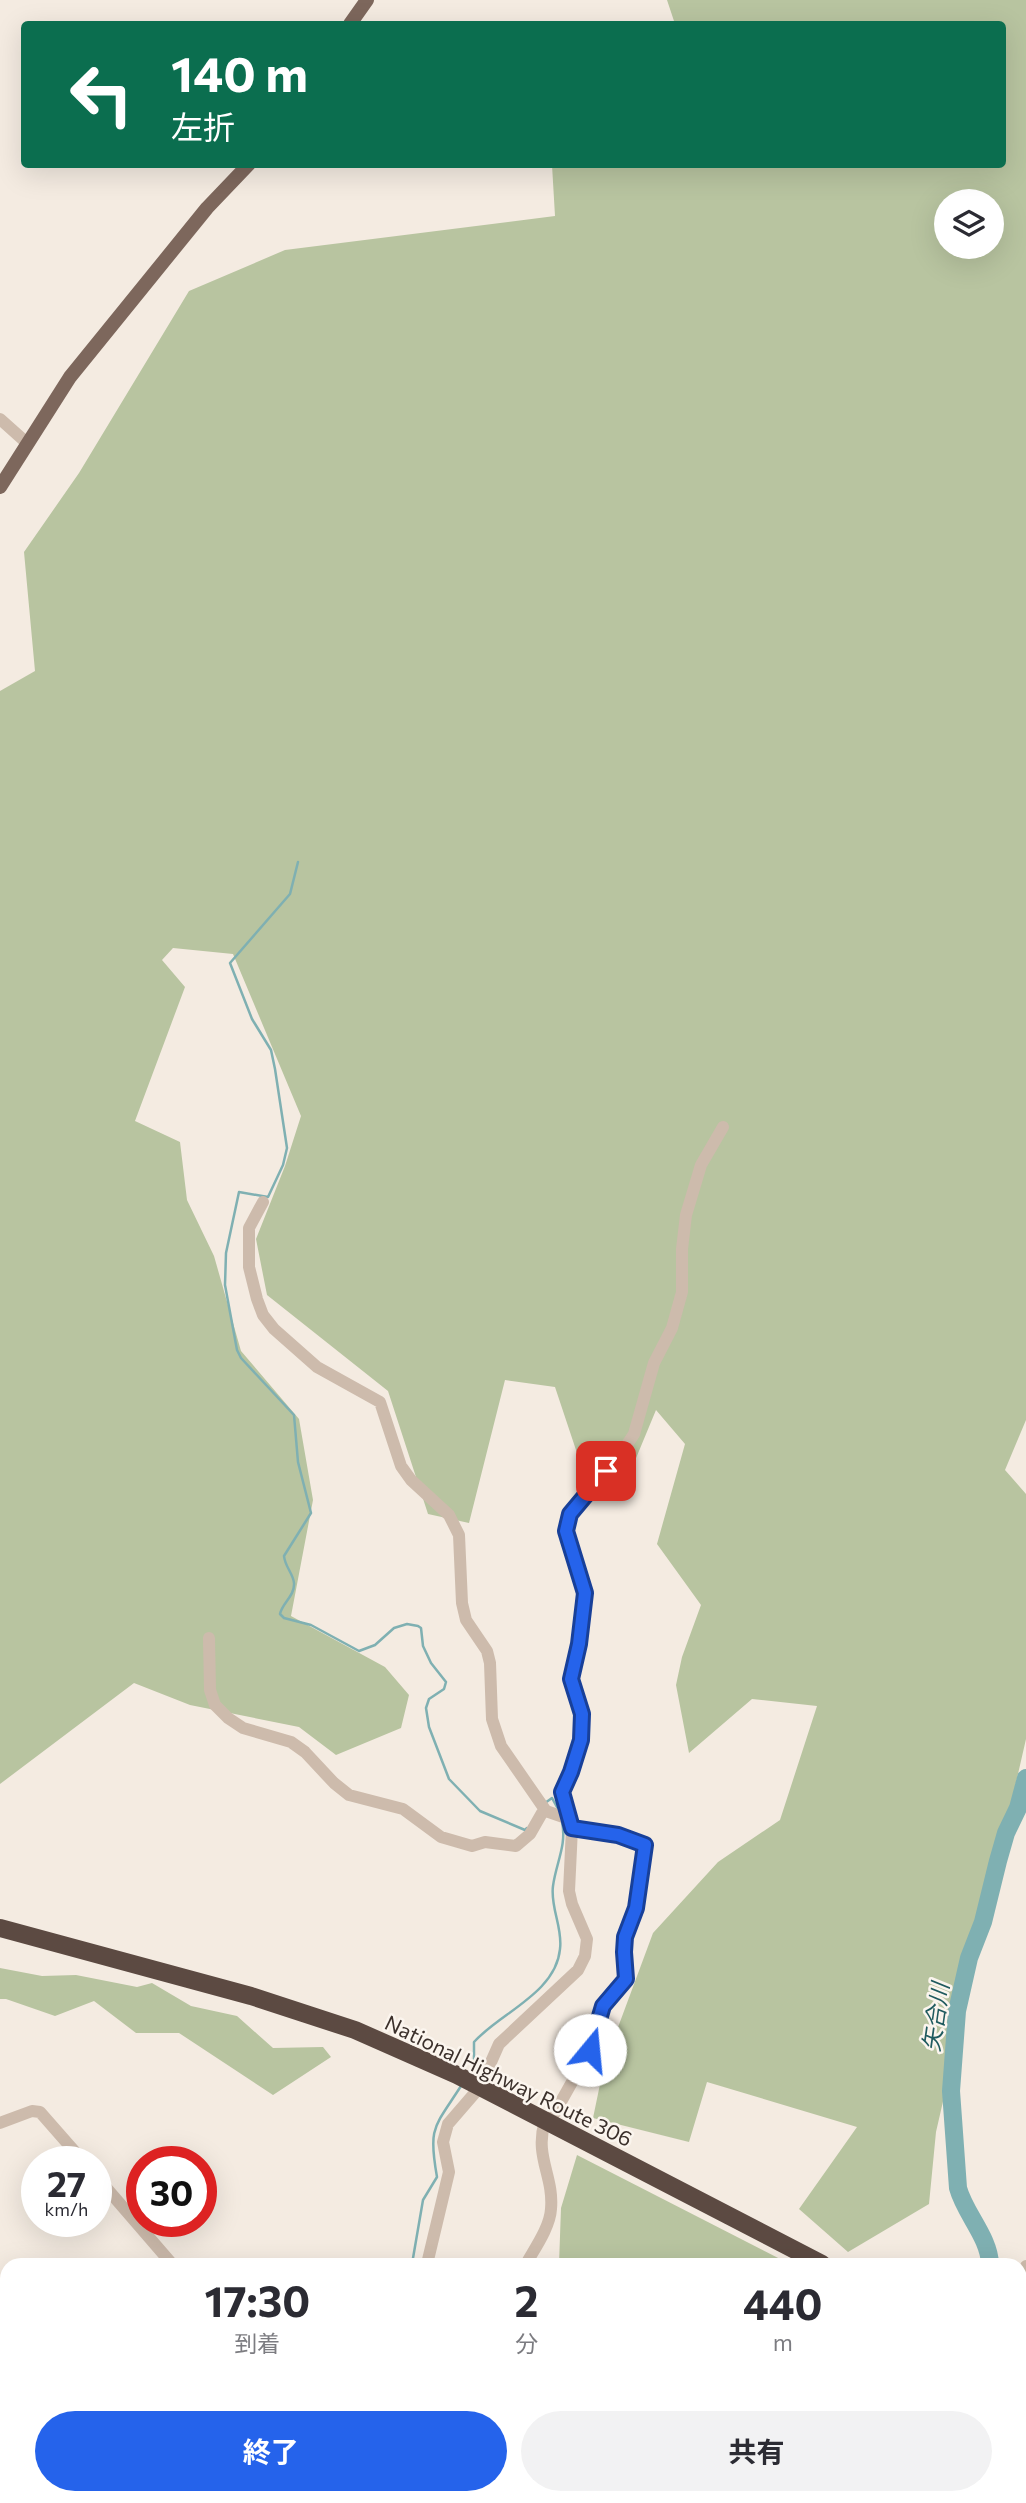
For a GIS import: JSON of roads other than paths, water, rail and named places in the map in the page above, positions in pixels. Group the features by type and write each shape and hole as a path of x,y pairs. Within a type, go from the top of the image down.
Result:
{"highway":[{"name":"National Highway Route 306","path":"0,1928 297,2010 365,2035 477,2085 810,2258"}],"main road":[{"path":"352,21 367,0"},
{"path":"0,487 70,377 207,208 245,168"}],"street":[{"path":"0,419 28,444"},
{"path":"428,2258 449,2172 443,2141 448,2124 477,2085 499,2045 578,1970 585,1956 587,1939 572,1904 556,1815 581,1740 582,1714 571,1679 579,1644 585,1593 566,1531 570,1514 619,1457 634,1434 654,1363 672,1328 682,1292 682,1249 686,1215 701,1166 723,1127"},
{"path":"263,1202 249,1228 249,1267 263,1315 274,1329 317,1367 380,1402 401,1466 411,1480 449,1515 459,1535 462,1603 466,1620 487,1651 490,1663 492,1718 501,1746 556,1815"},
{"path":"209,1638 211,1690 215,1705 243,1728 291,1742 349,1795 403,1809 441,1836 472,1846 485,1842 516,1846 525,1840 542,1813 556,1815 645,1845 636,1908 625,1937 626,1979 603,2006 590,2050 547,2122 540,2140 551,2198 551,2213 529,2258"},
{"path":"0,2123 32,2110 40,2112 70,2146"},
{"path":"112,2195 167,2258"}],"waterway":[{"path":"298,862 290,894 230,963 252,1019 271,1050 287,1148 283,1165 268,1197 239,1192 226,1253 225,1285 237,1350 241,1358 294,1415 298,1462 311,1513 284,1556 294,1588 280,1614 284,1618 311,1625 359,1651 375,1645 394,1628 407,1624 421,1628 423,1646 431,1663 446,1682 444,1689 429,1699 426,1708 429,1727 449,1779 480,1811 525,1830 527,1828"},
{"name":"矢合川","path":"989,2258 986,2244 958,2188 951,2091 957,2011 969,1958 983,1922 1006,1833 1018,1808 1026,1778"},
{"path":"545,1803 552,1798 558,1809"},
{"path":"468,2075 474,2064 474,2042 538,1990 549,1978 556,1964 560,1933 553,1894 562,1846 562,1822"},
{"path":"413,2258 423,2200 437,2177 433,2148 436,2128 461,2086"}]}
